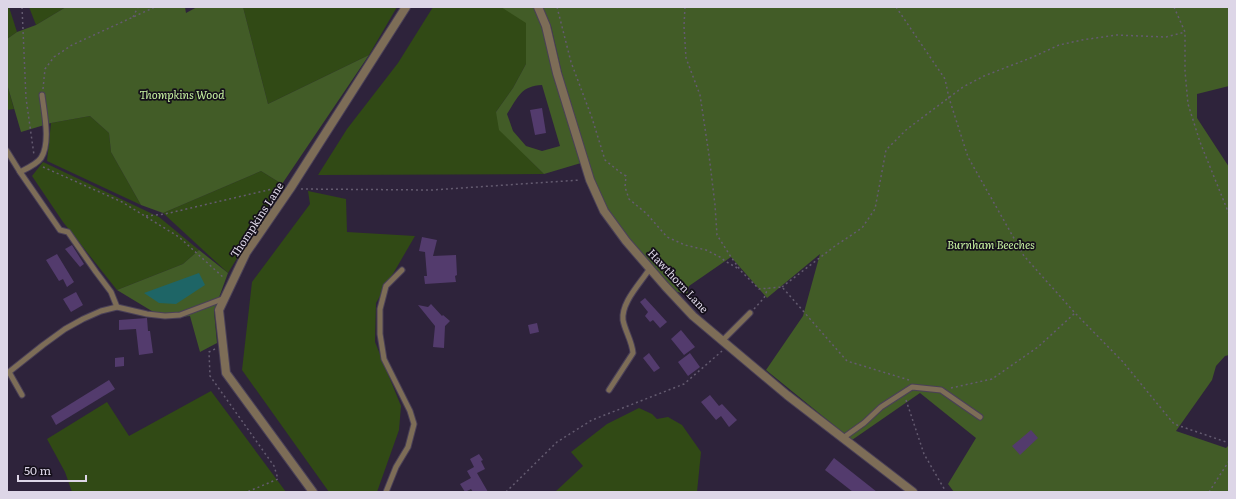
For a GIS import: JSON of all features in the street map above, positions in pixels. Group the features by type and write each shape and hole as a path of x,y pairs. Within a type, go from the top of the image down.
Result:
{"street":[{"name":"Thompkins Lane","path":"313,492 226,373 219,310 246,252 290,189 406,7"},
{"name":"Hawthorn Lane","path":"538,7 546,26 559,80 590,180 604,211 626,241 664,286 693,316 726,342 787,395 913,492"}],"lane":[{"path":"20,172 41,159 45,147 46,126 42,95"},
{"path":"7,151 60,230 68,232 111,292 117,307"},
{"path":"609,390 633,353 623,321 626,303 650,268"},
{"path":"386,492 396,467 408,447 414,424 410,411 384,359 380,334 380,309 386,286 402,270"},
{"path":"22,395 8,372 65,329 83,319 101,311 117,307 147,314 165,316 180,315 225,298"},
{"path":"726,342 750,313"},
{"path":"843,438 864,423 880,407 912,387 942,390 980,417"}],"path":[{"path":"22,7 26,98 35,163 122,202 146,216 179,237 231,284"},
{"path":"133,17 138,7"},
{"path":"42,95 45,69 54,57 72,45 155,7"},
{"path":"557,7 571,62 592,118 605,160 620,174 626,176 625,187 629,199 647,214 667,237 685,245 706,250 741,270"},
{"path":"685,7 684,26 686,58 700,95 710,162 717,235 741,270 759,289 782,287 835,246 862,228 875,209 886,150 906,130 963,87 984,76 1059,45 1116,35 1166,37 1185,32"},
{"path":"896,7 945,79 949,98 968,157 1024,256 1075,313 1123,362 1174,424 1229,443"},
{"path":"1174,7 1185,32 1185,71 1188,104 1200,142 1229,214"},
{"path":"290,189 432,190 590,180"},
{"path":"146,216 165,214 279,186"},
{"path":"782,287 847,361 909,380"},
{"path":"750,313 764,298 768,288"},
{"path":"942,390 992,379 1038,347 1075,313"},
{"path":"506,492 557,442 592,420 684,384 726,342"},
{"path":"223,346 209,352 210,376 274,466 278,479 247,492"},
{"path":"902,378 907,406 924,454 946,492"},
{"path":"1209,492 1229,461"}],"shaded area":[{"path":"7,7 9,7 17,32 7,39"},
{"path":"29,7 66,7 36,25"},
{"path":"243,7 397,7 369,55 268,104"},
{"path":"433,7 535,7 526,26 526,64 513,88 496,112 526,156 544,174 318,175 347,129 398,63"},
{"path":"7,84 14,109 7,110"},
{"path":"90,116 109,133 111,152 141,205 47,161 51,123"},
{"path":"43,162 159,217 199,250 183,264 117,290 63,222 32,176"},
{"path":"261,171 282,184 228,273 163,213"},
{"path":"308,191 346,199 347,232 415,236 376,303 375,342 401,406 399,430 377,492 329,492 242,370 252,282 310,204"},
{"path":"199,273 205,285 176,304 159,303 144,293"},
{"path":"211,391 286,492 72,492 65,472 47,439 107,402 129,436"},
{"path":"639,408 652,414 657,419 668,417 682,425 701,452 697,492 555,492 583,466 571,452 607,424"}],"green space":[{"name":"Thompkins Wood","path":"66,7 185,7 186,13 197,7 243,7 268,104 369,55 282,184 261,171 163,213 141,205 111,152 109,133 90,116 51,123 21,132 7,84 7,39 17,32 36,25"},
{"path":"501,7 535,7 545,30 581,163 544,174 499,130 496,112 513,88 526,64 526,23","holes":["542,85 560,146 542,151 526,146 513,131 507,114 517,98 525,90"]},
{"name":"Burnham Beeches","path":"542,7 1229,7 1229,86 1197,94 1197,118 1229,167 1229,355 1225,356 1216,366 1212,380 1176,431 1226,448 1229,445 1229,492 954,492 948,484 976,438 920,393 852,440 766,370 803,316 820,254 767,298 731,257 689,286 687,295 678,292 674,293 613,221 592,177 563,78 551,26"},
{"path":"199,250 228,273 214,311 217,343 200,352 190,316 165,319 117,290 183,264"}],"building":[{"path":"542,108 546,133 535,135 530,110"},
{"path":"422,237 437,240 433,256 456,255 456,282 425,284 424,276 427,276 425,252 419,251"},
{"path":"72,245 84,264 80,267 65,249"},
{"path":"57,254 74,282 67,287 63,279 59,281 46,260"},
{"path":"76,292 83,305 71,312 63,299"},
{"path":"645,298 667,322 660,328 653,320 650,322 645,316 648,312 640,302"},
{"path":"431,304 442,316 443,315 450,321 445,326 444,348 433,347 435,326 418,305 428,307"},
{"path":"147,318 148,331 150,331 153,353 139,355 136,329 119,330 119,320"},
{"path":"537,323 539,332 530,334 528,325"},
{"path":"681,330 695,347 684,355 671,339"},
{"path":"649,353 660,368 654,372 643,358"},
{"path":"690,353 700,367 688,376 678,362"},
{"path":"124,357 124,366 115,367 115,358"},
{"path":"109,380 115,389 56,425 51,416"},
{"path":"710,395 719,406 722,404 737,420 729,427 721,416 716,420 701,402"},
{"path":"1031,430 1038,438 1020,455 1012,446"},
{"path":"479,454 483,460 481,461 485,469 477,473 488,492 473,492 471,489 465,492 460,484 471,478 467,471 474,467 470,459"},
{"path":"834,458 877,492 853,492 825,470"}]}
